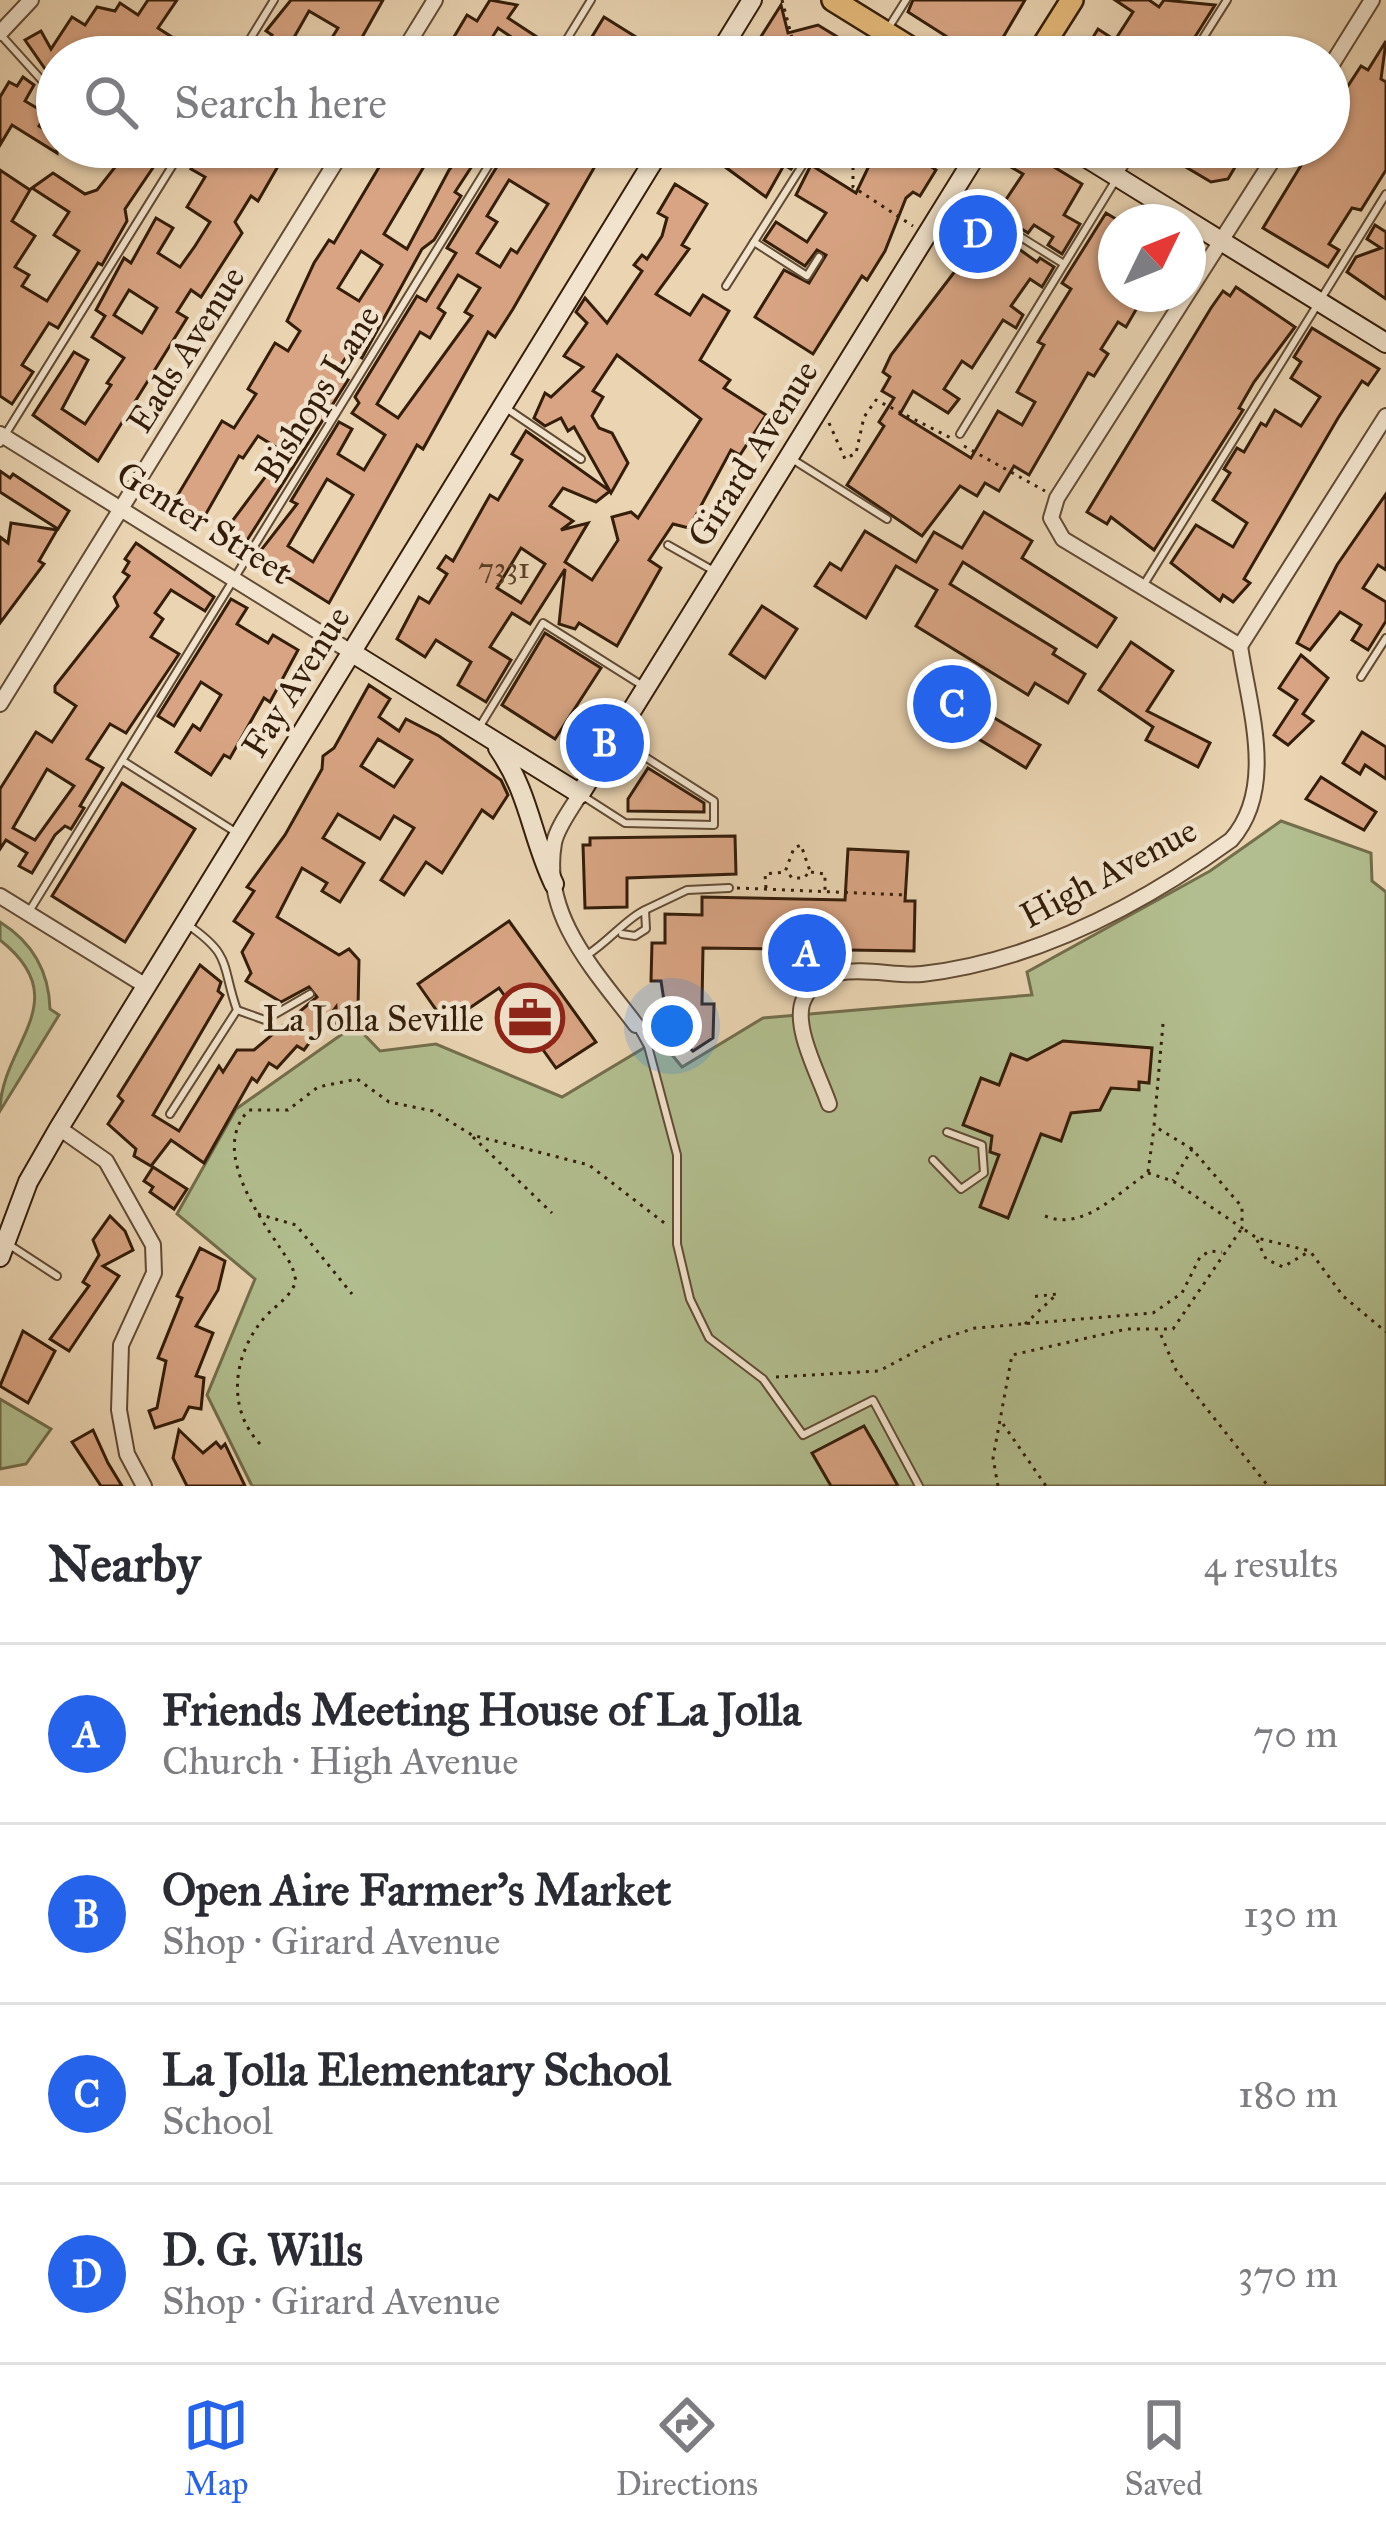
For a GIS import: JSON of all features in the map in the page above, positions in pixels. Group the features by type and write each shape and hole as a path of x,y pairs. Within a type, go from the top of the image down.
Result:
{"main road":[{"path":"833,0 891,36"},
{"path":"1049,36 1072,0"}],"street":[{"path":"0,33 31,0"},
{"path":"413,36 435,0"},
{"path":"730,36 752,0"},
{"path":"1350,36 1372,0"},
{"name":"Eads Avenue","path":"0,704 331,168"},
{"name":"Fay Avenue","path":"3,1249 28,1182 59,1128 649,168"},
{"name":"Girard Avenue","path":"580,794 968,168"},
{"path":"1104,168 1386,343"},
{"path":"1268,168 1057,498 1051,518 1057,534 1240,646 1386,416"},
{"name":"Genter Street","path":"1,438 580,794"},
{"name":"High Avenue","path":"829,1104 800,1015 805,996 820,981 856,970 920,974 1046,947 1231,840 1243,826 1258,777 1240,646"},
{"path":"484,735 526,795 538,850 570,933 637,1024"},
{"path":"554,884 554,840 580,794"},
{"path":"0,896 146,986"},
{"path":"59,1128 106,1161 153,1245 154,1273 121,1345 118,1410 125,1444 144,1486"}],"lane":[{"path":"252,36 274,0"},
{"path":"569,36 591,0"},
{"path":"883,36 906,0"},
{"path":"1204,36 1227,0"},
{"path":"0,33 36,73"},
{"path":"1,438 171,168"},
{"name":"Bishops Lane","path":"28,913 487,168"},
{"path":"726,286 801,168"},
{"path":"960,434 1123,168"},
{"path":"952,194 1064,265"},
{"path":"1142,589 1386,194"},
{"path":"754,242 807,276 819,257"},
{"path":"503,406 581,459"},
{"path":"789,457 887,519"},
{"path":"668,544 717,573"},
{"path":"484,735 543,623 646,688"},
{"path":"1361,676 1386,638"},
{"path":"580,794 625,823 715,825 714,801 615,738"},
{"path":"123,761 240,834"},
{"path":"584,956 622,934 630,918 687,890 729,888"},
{"path":"622,934 635,936 646,929 645,910"},
{"path":"170,1114 237,1010 228,962 213,941 185,923"},
{"path":"237,1010 265,1020 310,994"},
{"path":"637,1024 648,1046 677,1156 682,1274 700,1323 718,1347 763,1379 802,1436 873,1400 919,1486"},
{"path":"933,1160 961,1189 985,1173 982,1145 947,1132"},
{"path":"3,1249 56,1276"}],"path":[{"path":"782,0 791,36"},
{"path":"853,168 853,187 926,234"},
{"path":"818,410 836,431 845,459 856,453 869,405 881,400 1057,498"},
{"path":"786,870 794,848 801,845 810,871"},
{"path":"793,857 804,857"},
{"path":"786,870 792,878"},
{"path":"766,889 765,874 786,870"},
{"path":"792,878 804,878 810,871"},
{"path":"810,871 824,874 824,892"},
{"path":"785,890 792,878"},
{"path":"804,878 808,891"},
{"path":"729,888 906,895"},
{"path":"1045,1216 1065,1221 1084,1216 1148,1173 1162,1024"},
{"path":"260,1444 241,1414 237,1378 254,1333 296,1281 289,1260 256,1214 240,1181 238,1131 243,1116 256,1107 288,1110 328,1083 357,1079 389,1102 434,1111 472,1135 552,1213"},
{"path":"998,1486 992,1463 1012,1355 1127,1329 1160,1333 1173,1329 1242,1228 1242,1208 1192,1149 1154,1126"},
{"path":"472,1135 589,1165 677,1234"},
{"path":"1173,1181 1192,1149"},
{"path":"1148,1173 1173,1181 1257,1238 1310,1251 1343,1296 1386,1332"},
{"path":"256,1214 296,1225 352,1294"},
{"path":"1257,1238 1266,1259 1283,1268 1310,1251"},
{"path":"763,1379 880,1371 908,1353 974,1328 1153,1313 1182,1293 1200,1257 1210,1251 1224,1253"},
{"path":"1024,1326 1058,1294 1030,1297"},
{"path":"1160,1333 1176,1370 1268,1486"},
{"path":"1001,1420 1046,1486"}],"green space":[{"path":"1281,821 1371,853 1372,881 1386,892 1386,1486 252,1486 207,1395 255,1279 177,1214 236,1109 355,1025 380,1051 436,1044 562,1097 659,1039 682,1067 763,1018 1032,995 1027,972 1210,871"},
{"path":"0,922 37,959 50,1009 59,1015 0,1111 3,1087 34,1004 33,983 22,962 0,940"},
{"path":"0,1399 51,1429 26,1464 0,1469"}],"building":[{"path":"148,0 177,0 158,28 170,36 60,36 72,17 85,25 97,7 115,11 120,3 138,15"},
{"path":"291,0 383,0 363,36 333,36 338,28 309,11 295,36 271,36 266,31"},
{"path":"490,0 517,5 508,18 535,36 510,36 498,28 493,36 454,36 467,15 477,21"},
{"path":"913,0 1025,0 1004,36 946,36 908,12"},
{"path":"1115,0 1149,0 1159,7 1164,0 1215,5 1196,36 1118,36 1133,12"},
{"path":"781,5 788,33 818,25 836,36 761,36"},
{"path":"604,17 635,36 592,36"},
{"path":"41,31 44,36 36,36 36,56 25,40"},
{"path":"1386,41 1381,79 1386,82 1386,170 1361,210 1352,208 1329,244 1339,250 1328,267 1263,228 1299,168 1350,168 1350,83 1361,66 1368,70"},
{"path":"23,77 34,85 25,101 36,108 36,140 12,125 0,145 0,97 9,82 17,86"},
{"path":"114,168 153,168 125,209 127,221 102,265 98,263 58,328 49,323 22,365 33,372 12,404 0,396 0,170 30,190 12,221 35,236 15,267 29,275 22,286 47,301 79,251 54,235 69,212 32,188 53,173 85,194 97,190"},
{"path":"277,168 258,201 251,196 235,222 242,233 201,297 191,290 177,312 187,318 98,461 33,415 74,352 88,360 62,409 85,424 124,358 92,337 105,316 96,310 124,258 131,263 156,218 173,228 158,253 180,267 210,222 187,207 205,177 191,169","holes":["129,290 157,308 142,333 114,315"]},
{"path":"379,168 423,168 384,234 407,249 451,168 471,168 455,192 461,196 434,240 422,249 362,358 350,351 336,373 348,380 239,553 218,540 284,452 258,436 243,458 239,456 199,526 170,508 222,421 234,428 256,394 248,389 275,343 288,351 300,331 287,321 329,240 334,243","holes":["361,251 382,265 359,301 338,288"]},
{"path":"496,168 594,168 513,309 495,337 488,332 423,449 417,445 329,603 286,576 283,581 273,575 278,566 258,554 297,504 291,501 339,422 352,429 338,454 364,470 385,435 352,413 359,403 355,397 417,296 426,301 456,253 447,248","holes":["509,180 548,204 517,253 511,249 500,267 477,253 497,222 487,216","458,275 480,288 465,312 472,316 398,418 377,404 420,332 430,338 445,313 438,308","327,479 353,495 313,562 288,546"]},
{"path":"727,168 782,168 766,197"},
{"path":"810,168 856,193 868,168 936,170 920,196 913,192 906,198 885,251 867,280 862,276 813,354 755,317 784,270 809,283 826,255 817,250 805,266 764,240 776,222 807,242 826,213 796,195"},
{"path":"1012,168 1056,168 1082,184 1064,215 1080,224 1062,254 1048,245 1053,237 1034,225 1028,233 997,213 1023,174"},
{"path":"1187,168 1235,168 1228,179 1211,182"},
{"path":"675,184 707,204 682,245 689,249 656,294 690,315 703,295 729,311 700,360 730,380 724,388 766,415 740,455 731,450 689,528 673,524 649,560 661,568 617,646 579,623 575,629 559,624 565,569 530,624 512,613 490,647 511,660 486,702 458,685 471,662 436,640 425,657 397,639 419,597 429,603 447,574 438,568 446,556 453,561 490,495 498,500 522,460 512,454 526,431 610,491 574,427 568,431 561,418 545,426 534,418 545,393 551,397 583,367 564,356 587,323 576,312 585,298 607,323 642,271 634,265 642,255 647,259 662,236 667,218 658,213","holes":["617,355 701,419 638,518 631,512 612,517 618,540 592,580 565,562 588,523 561,530 573,521 550,506 563,488 596,502 611,493 628,463 612,433 599,428 592,416 603,397 593,391","521,548 545,564 521,603 497,588"]},
{"path":"977,219 1037,262 1040,258 1054,267 1042,287 1030,279 1011,306 1023,315 1016,328 1003,320 972,368 962,361 944,389 959,399 948,413 913,391 900,414 971,458 998,411 1022,425 1035,402 1017,392 1044,345 1038,342 1071,289 1062,283 1098,226 1098,312 1135,312 1126,327 1118,322 1101,349 1108,354 1094,376 1088,373 1029,475 1014,466 999,491 985,483 977,496 960,486 922,536 847,485 884,426 879,422 894,398 882,391 890,377 883,372 891,355 959,266 953,262"},
{"path":"1375,225 1386,232 1386,299 1347,272 1356,257 1381,248 1367,239"},
{"path":"1236,287 1295,327 1254,382 1239,408 1243,410 1154,550 1111,517 1107,524 1087,512 1211,308 1223,291 1230,296"},
{"path":"1312,328 1379,369 1368,385 1362,381 1338,418 1244,579 1250,583 1233,602 1223,595 1220,601 1171,563 1196,525 1233,547 1247,523 1213,500 1230,473 1224,469 1237,448 1244,452 1275,410 1301,426 1320,397 1291,378 1301,362 1294,357"},
{"path":"0,471 10,478 13,474 69,511 58,529 0,492"},
{"path":"1386,494 1386,570 1378,565 1363,588 1386,602 1386,621 1368,650 1352,640 1361,625 1340,612 1310,650 1297,643 1337,565"},
{"path":"984,512 1032,541 1022,558 1116,618 1097,647 963,562 950,584 1056,649 1053,654 1085,674 1068,703 1035,683 1028,695 916,626 937,590 896,566 866,618 815,586 830,563 841,570 865,531 916,562 934,532 962,548"},
{"path":"11,523 57,530 39,561 44,564 0,623 0,537 8,543"},
{"path":"136,543 214,597 205,611 171,590 155,613 163,619 151,637 179,654 126,733 110,724 87,759 103,768 80,806 84,808 71,829 65,826 55,835 32,873 19,866 27,853 6,840 0,849 0,789 36,732 52,742 76,706 55,692 55,686 118,606 114,597 129,576 123,572 129,562 125,559","holes":["47,769 74,786 35,840 13,828"]},
{"path":"231,599 247,608 237,624 268,643 273,635 298,650 270,702 264,698 230,758 224,755 211,775 176,752 193,725 200,730 221,695 201,682 174,726 158,716"},
{"path":"762,606 797,629 765,678 730,654"},
{"path":"545,633 601,668 555,739 502,705"},
{"path":"1131,642 1173,671 1147,711 1210,743 1198,767 1146,740 1153,727 1099,690"},
{"path":"1301,655 1328,678 1303,714 1313,721 1288,745 1274,735 1297,700 1279,688"},
{"path":"369,685 390,699 379,717 399,731 406,719 439,736 501,780 508,795 493,818 482,810 442,873 426,862 404,895 381,880 414,828 394,816 380,839 338,814 323,838 364,863 340,902 322,891 327,883 302,868 277,917 339,955 349,949 359,960 358,1007 337,1031 336,1007 304,1050 297,1046 277,1068 269,1063 257,1082 252,1078 204,1163 171,1140 151,1166 134,1156 136,1149 108,1124 123,1101 118,1096 200,965 221,982 218,991 223,995 153,1115 179,1131 219,1066 223,1072 237,1050 254,1050 317,997 309,987 281,1002 246,981 251,973 242,952 253,934 234,921 254,891 247,887 285,835 322,769 323,756 334,748","holes":["378,739 412,760 394,787 361,766"]},
{"path":"991,716 1040,745 1026,768 977,738"},
{"path":"1362,732 1386,747 1386,779 1365,765 1360,774 1343,763"},
{"path":"648,768 704,803 704,812 628,811 628,799"},
{"path":"1321,777 1376,812 1364,830 1306,799"},
{"path":"122,783 195,829 125,942 52,896"},
{"path":"735,836 736,874 627,878 627,907 585,908 583,845 590,845 590,838"},
{"path":"848,849 908,852 905,901 915,901 914,951 703,948 702,1004 714,1004 713,1038 693,1051 668,1027 661,981 651,981 652,943 665,943 665,914 702,915 702,897 845,900"},
{"path":"509,921 596,1042 556,1068 499,988 446,1024 418,984"},
{"path":"1063,1041 1152,1048 1149,1083 1139,1082 1139,1090 1111,1088 1100,1110 1071,1113 1061,1141 1041,1134 1008,1218 980,1207 999,1155 990,1152 992,1136 963,1125 981,1078 999,1085 1011,1054 1027,1060"},
{"path":"153,1167 187,1189 174,1209 150,1192 153,1187 144,1181"},
{"path":"110,1216 125,1231 133,1250 103,1266 119,1276 69,1351 50,1339 89,1286 83,1282 99,1255 93,1240"},
{"path":"200,1248 225,1261 218,1290 196,1326 213,1333 196,1376 204,1378 201,1409 189,1407 183,1419 155,1428 149,1411 157,1408 166,1361 158,1358 182,1298 177,1296"},
{"path":"23,1331 55,1351 28,1403 0,1386"},
{"path":"864,1426 898,1486 831,1486 812,1453"},
{"path":"93,1430 122,1486 101,1486 72,1442"},
{"path":"179,1430 203,1453 216,1442 221,1448 225,1444 245,1486 187,1486 173,1458"}],"place":[{"name":"D. G. Wills","path":"978,234"},
{"name":"La Jolla Elementary School","path":"952,704"},
{"name":"Open Aire Farmer’s Market","path":"605,743"},
{"name":"Friends Meeting House of La Jolla","path":"807,953"},
{"name":"La Jolla Seville","path":"530,1018"}]}
